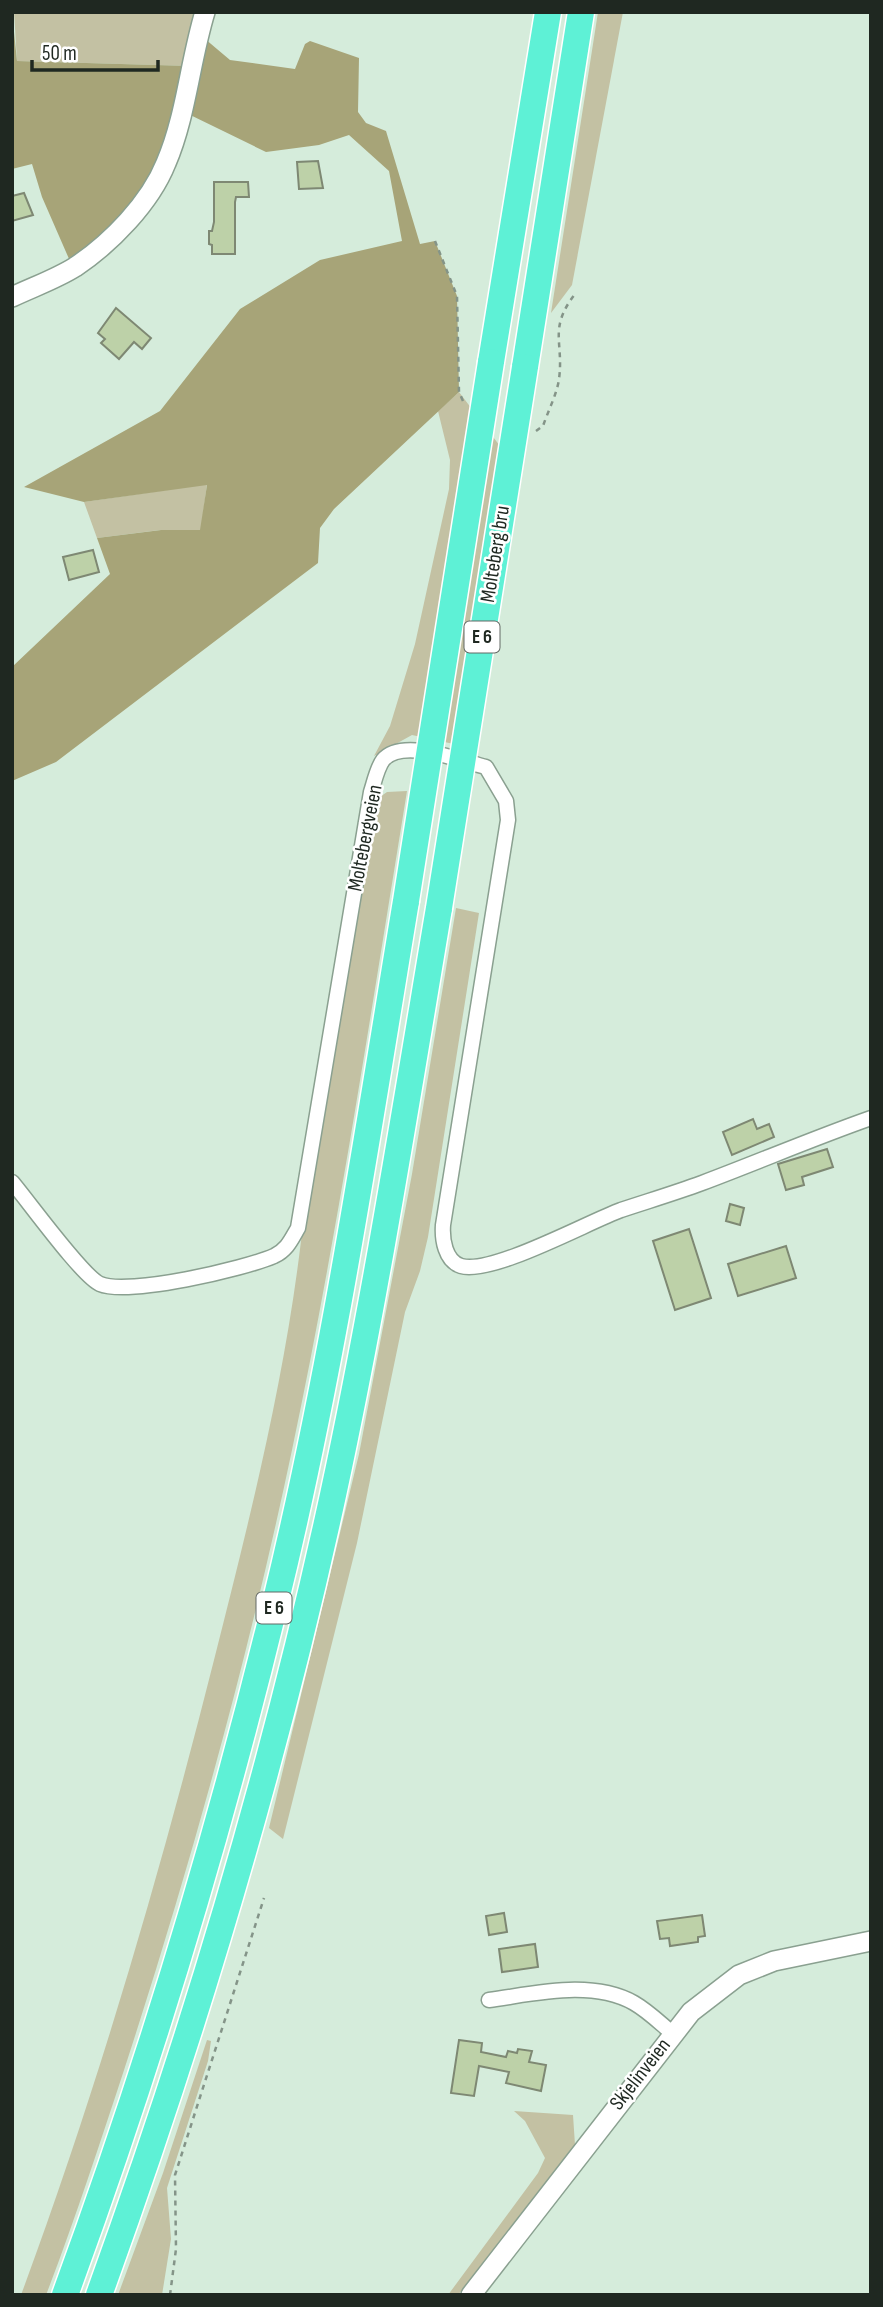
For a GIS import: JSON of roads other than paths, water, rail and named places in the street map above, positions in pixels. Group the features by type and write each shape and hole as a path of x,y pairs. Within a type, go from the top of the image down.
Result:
{"highway":[{"name":"Molteberg bru","path":"65,2295 122,2133 179,1956 276,1602 326,1365 406,901 548,12"},
{"name":"Molteberg bru","path":"99,2295 153,2143 209,1969 269,1759 306,1614 357,1376 439,908 581,12"}],"main road":[{"path":"12,297 73,268 96,252 114,235 157,182 172,146 205,12"},
{"name":"Skjelinveien","path":"471,2295 672,2033 714,1991 739,1975 806,1952 871,1941"}],"street":[{"name":"Moltebergveien","path":"12,1182 86,1274 111,1287 140,1287 226,1269 275,1256 288,1247 298,1228 371,792 383,761 397,752 415,750 486,767 506,801 508,820 442,1240 451,1258 460,1266 480,1266 557,1239 618,1211 701,1184 871,1118"},
{"path":"489,2000 591,1991 631,2001 672,2033"}]}
